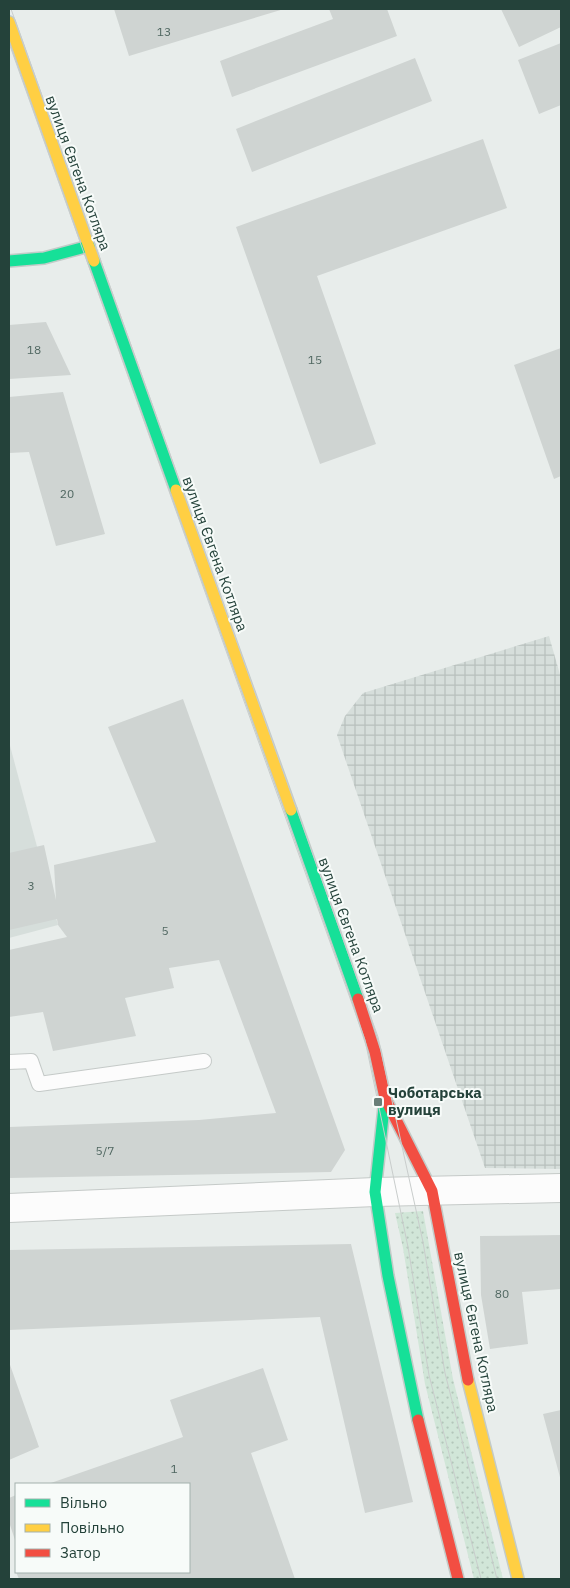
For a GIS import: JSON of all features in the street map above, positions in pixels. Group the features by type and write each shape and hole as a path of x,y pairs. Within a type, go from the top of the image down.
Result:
{"main road":[{"name":"вулиця Євгена Котляра","path":"9,22 12,39 89,246 366,1021 376,1052 385,1098 432,1191 468,1375 518,1579"},
{"path":"9,261 44,258 89,246"},
{"name":"вулиця Євгена Котляра","path":"385,1098 375,1192 388,1276 411,1394 458,1579"}],"street":[{"path":"9,1208 375,1192 561,1188"}],"lane":[{"path":"9,1062 31,1061 39,1084 204,1061"}],"shaded area":[{"path":"549,636 561,678 561,1169 485,1168 337,735 345,716 363,693"},
{"path":"9,742 58,925 9,938"}],"green space":[{"path":"423,1211 453,1379 503,1579 474,1579 425,1384 403,1248 395,1213"}],"building":[{"path":"114,9 284,9 129,56"},
{"path":"329,9 387,9 397,36 232,97 220,61 333,19"},
{"path":"501,9 561,9 561,27 519,47"},
{"path":"561,43 561,105 539,114 518,60"},
{"path":"415,58 432,101 252,172 236,129"},
{"path":"483,139 507,208 317,276 376,444 320,464 236,227"},
{"path":"46,322 71,375 9,379 9,325"},
{"path":"561,348 561,476 554,479 514,365"},
{"path":"63,392 105,534 56,546 29,452 9,453 9,397"},
{"path":"183,699 345,1150 331,1172 9,1178 9,1127 199,1120 276,1113 219,960 169,968 174,988 125,998 136,1036 53,1051 43,1012 9,1017 9,950 67,937 58,925 57,919 9,930 9,853 44,845 56,900 54,865 156,842 108,727"},
{"path":"561,1235 561,1289 522,1292 528,1344 490,1349 481,1295 480,1236"},
{"path":"351,1244 413,1502 365,1513 320,1317 9,1330 9,1250"},
{"path":"9,1362 39,1447 9,1460"},
{"path":"263,1368 288,1440 251,1453 295,1579 19,1579 16,1573 190,1573 190,1483 51,1483 183,1437 170,1400"},
{"path":"561,1410 561,1481 543,1414"},
{"path":"15,1495 15,1540 9,1522 9,1498"}],"tram line":[{"path":"11,9 378,1037 423,1242 445,1373 497,1579"},
{"path":"9,43 365,1040 408,1247 429,1375 481,1579"}],"traffic: fast":[{"path":"9,261 44,258 89,246"},
{"path":"94,261 176,490"},
{"path":"291,810 358,999"},
{"path":"385,1098 375,1192 388,1276 418,1420"}],"traffic: slow":[{"path":"9,22 94,261"},
{"path":"176,490 291,810"},
{"path":"468,1380 518,1579"}],"traffic: jam":[{"path":"358,999 375,1052 385,1098 432,1191 468,1380"},
{"path":"418,1420 458,1579"}],"place":[{"name":"Чоботарська вулиця","path":"378,1102"}]}
